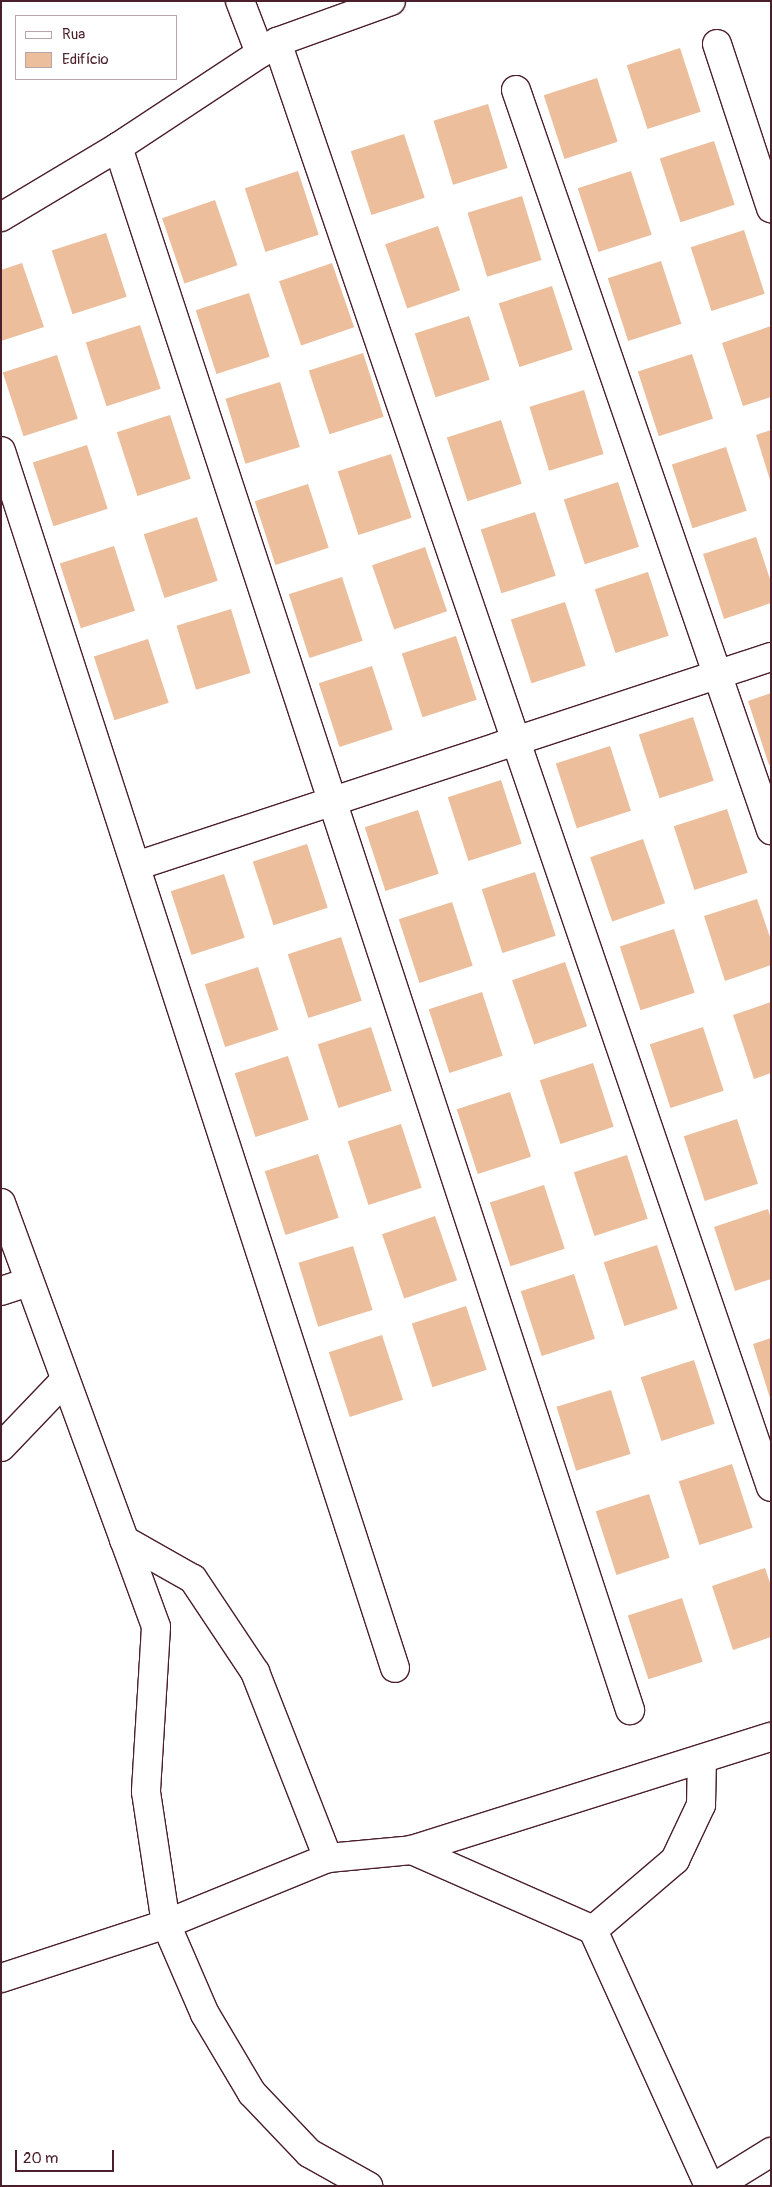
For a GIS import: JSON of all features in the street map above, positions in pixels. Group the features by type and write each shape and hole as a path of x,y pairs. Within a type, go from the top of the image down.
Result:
{"street":[{"path":"240,1 269,48 516,740 771,1487"},
{"path":"1,217 118,147 269,48 391,1"},
{"path":"717,44 771,208"},
{"path":"516,90 771,830"},
{"path":"118,147 630,1710"},
{"path":"1,451 395,1668"},
{"path":"136,866 771,657"},
{"path":"1,1203 64,1380 156,1627 146,1792 166,1924 205,2014 252,2093 308,2153 368,2186"},
{"path":"1,1291 29,1282"},
{"path":"1,1447 64,1380"},
{"path":"124,1540 192,1579 255,1672 328,1858"},
{"path":"1,1978 166,1924 328,1858 412,1850 771,1737"},
{"path":"593,1930 676,1860 701,1805 702,1759"},
{"path":"412,1850 593,1930 709,2186"},
{"path":"716,2186 771,2152"}],"building":[{"path":"680,48 701,112 647,129 627,65"},
{"path":"597,78 618,142 564,159 544,95"},
{"path":"488,104 508,168 453,185 433,121"},
{"path":"404,134 425,198 371,215 351,151"},
{"path":"714,141 735,205 680,222 660,159"},
{"path":"298,171 319,235 265,252 245,188"},
{"path":"631,171 652,235 598,252 578,188"},
{"path":"522,196 542,260 487,277 467,213"},
{"path":"215,200 237,265 185,283 162,218"},
{"path":"438,226 460,290 407,309 385,244"},
{"path":"744,230 765,294 711,311 691,247"},
{"path":"106,233 127,297 72,314 52,251"},
{"path":"661,261 681,324 628,341 608,278"},
{"path":"22,263 44,327 1,341 1,270"},
{"path":"332,263 354,327 301,346 279,281"},
{"path":"552,286 573,350 519,367 499,303"},
{"path":"249,293 270,357 216,374 196,310"},
{"path":"469,316 490,380 435,397 415,334"},
{"path":"140,325 161,389 106,406 86,343"},
{"path":"771,326 771,397 743,406 722,343"},
{"path":"363,353 384,417 329,434 309,371"},
{"path":"692,354 713,419 659,436 638,372"},
{"path":"57,355 78,419 23,436 3,373"},
{"path":"280,382 300,447 245,464 225,399"},
{"path":"584,390 604,454 549,471 529,407"},
{"path":"170,415 191,479 137,496 117,432"},
{"path":"501,420 522,484 467,501 447,438"},
{"path":"771,430 771,480 770,480 756,435"},
{"path":"87,445 108,509 53,526 33,463"},
{"path":"726,447 747,511 692,528 672,465"},
{"path":"391,454 412,518 358,535 338,471"},
{"path":"618,482 639,547 585,564 564,500"},
{"path":"308,484 329,548 275,565 255,501"},
{"path":"535,512 556,576 501,593 481,530"},
{"path":"197,517 218,581 164,598 144,534"},
{"path":"756,537 771,582 771,603 724,619 703,554"},
{"path":"114,546 135,611 81,628 60,564"},
{"path":"425,547 447,611 394,630 372,565"},
{"path":"648,572 669,636 615,653 595,589"},
{"path":"342,577 363,641 309,658 289,594"},
{"path":"565,602 586,666 531,683 511,620"},
{"path":"231,609 251,673 196,690 176,626"},
{"path":"456,636 477,700 422,717 402,654"},
{"path":"148,639 169,703 114,720 94,657"},
{"path":"372,666 393,730 339,747 319,683"},
{"path":"771,693 771,765 769,765 748,701"},
{"path":"693,717 714,781 659,798 639,735"},
{"path":"610,746 631,811 577,828 556,764"},
{"path":"501,780 522,844 468,861 448,797"},
{"path":"727,809 748,873 694,890 674,826"},
{"path":"418,810 439,874 385,891 365,827"},
{"path":"643,839 665,903 612,922 590,857"},
{"path":"307,844 328,908 273,925 253,862"},
{"path":"535,872 556,936 502,953 482,889"},
{"path":"224,874 245,938 191,955 171,891"},
{"path":"757,899 771,940 771,965 725,981 704,916"},
{"path":"452,902 473,966 419,983 399,919"},
{"path":"674,929 695,993 640,1010 620,947"},
{"path":"341,937 362,1001 308,1018 288,954"},
{"path":"565,962 587,1026 534,1045 512,980"},
{"path":"258,967 278,1030 225,1047 205,984"},
{"path":"482,992 503,1056 449,1073 429,1009"},
{"path":"771,1002 771,1073 754,1079 733,1015"},
{"path":"371,1027 392,1091 338,1108 318,1044"},
{"path":"703,1027 724,1091 670,1108 650,1044"},
{"path":"288,1056 309,1120 255,1137 235,1073"},
{"path":"593,1063 614,1127 560,1144 540,1080"},
{"path":"510,1092 531,1157 478,1174 457,1109"},
{"path":"737,1119 758,1184 705,1201 684,1136"},
{"path":"401,1124 422,1188 368,1205 348,1141"},
{"path":"318,1154 339,1218 285,1235 265,1171"},
{"path":"627,1155 648,1219 594,1236 574,1172"},
{"path":"544,1185 565,1249 510,1266 490,1203"},
{"path":"768,1209 771,1219 771,1279 735,1291 714,1227"},
{"path":"435,1216 457,1280 404,1299 382,1234"},
{"path":"657,1245 678,1309 624,1326 604,1262"},
{"path":"353,1246 373,1310 318,1327 298,1263"},
{"path":"574,1274 595,1339 542,1356 521,1291"},
{"path":"466,1306 487,1370 432,1387 412,1324"},
{"path":"382,1335 403,1400 350,1417 329,1352"},
{"path":"771,1338 771,1398 770,1398 753,1344"},
{"path":"694,1360 715,1424 661,1441 641,1377"},
{"path":"611,1390 631,1454 576,1471 556,1407"},
{"path":"732,1464 753,1528 699,1545 679,1481"},
{"path":"649,1494 670,1558 616,1575 596,1511"},
{"path":"765,1568 771,1586 771,1637 733,1650 712,1586"},
{"path":"682,1598 703,1662 648,1679 628,1616"}]}
